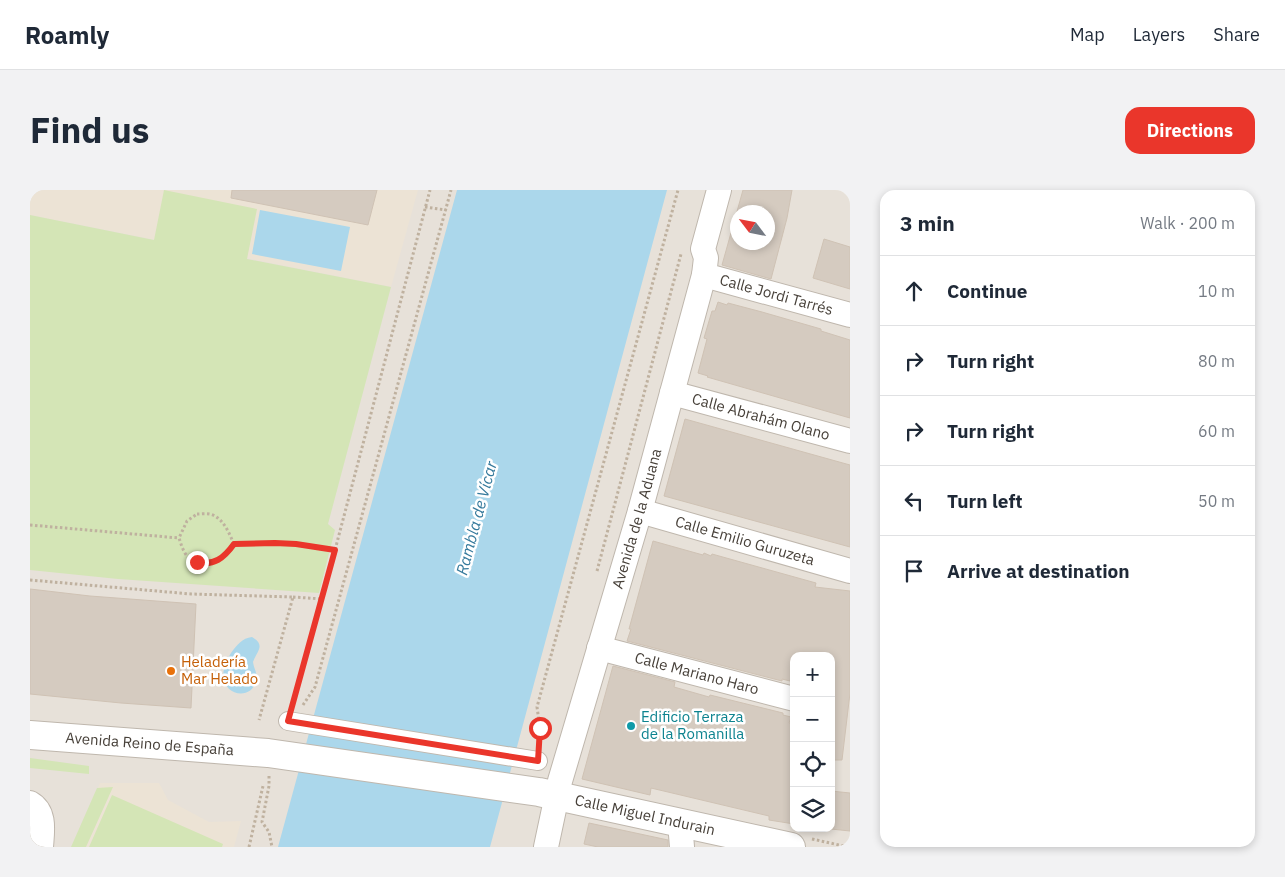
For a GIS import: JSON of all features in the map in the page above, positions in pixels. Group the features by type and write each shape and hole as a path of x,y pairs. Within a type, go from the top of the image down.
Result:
{"street":[{"name":"Avenida de la Aduana","path":"546,847 560,781 640,511 704,275 706,258 703,249 719,190"},
{"name":"Calle Jordi Tarrés","path":"704,275 850,315"},
{"name":"Calle Abrahám Olano","path":"672,394 850,441"},
{"name":"Calle Emilio Guruzeta","path":"640,511 850,571"},
{"name":"Calle Mariano Haro","path":"599,648 790,699"},
{"path":"290,722 538,761"},
{"name":"Avenida Reino de España","path":"30,735 268,753 530,791"},
{"name":"Calle Miguel Indurain","path":"530,791 557,796 681,835 791,847"},
{"path":"30,803 36,806 43,823 41,847"}],"path":[{"path":"290,722 430,190"},
{"path":"290,722 314,687 451,190"},
{"path":"538,761 540,728 537,706 678,190"},
{"path":"425,207 446,210"},
{"path":"595,580 682,247"},
{"path":"178,538 187,521 197,514 212,515 222,522 234,544"},
{"path":"30,525 178,538"},
{"path":"178,538 188,557 210,564 222,557 234,544 296,544 335,550"},
{"path":"30,580 191,594 322,599"},
{"path":"259,720 293,597"},
{"path":"268,753 269,786 262,822 269,832 272,847"},
{"path":"249,847 263,786"}],"shaded area":[{"path":"30,190 850,190 850,847 30,847"},
{"path":"30,190 418,190 391,287 30,215"},
{"path":"100,783 159,783 168,800 209,822 241,821 234,847 72,847"}],"green space":[{"path":"164,190 257,209 247,259 391,287 328,524 335,530 319,593 118,579 30,570 30,215 154,240"},
{"path":"30,758 89,766 89,774 30,768"},
{"path":"113,787 86,847 71,847 97,788"},
{"path":"112,795 223,844 222,847 89,847"}],"water":[{"name":"Rambla de Vícar","path":"457,190 667,190 490,847 278,847"},
{"path":"260,210 350,227 341,271 252,254"},
{"path":"252,637 260,646 253,662 256,681 252,689 246,693 232,691 226,686 224,677 225,666 231,653 238,645 243,640"}],"building":[{"path":"232,190 377,190 368,225 231,198"},
{"path":"743,190 792,190 787,218 771,279 722,265 730,236 730,250 775,250 775,205 739,205"},
{"path":"824,239 850,247 850,289 813,278"},
{"path":"718,302 762,312 821,329 821,331 850,340 850,418 698,373 707,339 704,338 712,311 715,311"},
{"path":"685,419 850,465 850,547 664,496"},
{"path":"653,541 703,555 704,553 711,556 712,554 816,583 815,587 850,591 850,693 842,760 835,760 835,652 790,652 790,681 782,679 782,681 627,641 631,629 629,629"},
{"path":"30,589 90,596 196,604 191,708 30,694"},
{"path":"613,666 675,682 674,687 709,697 710,695 783,713 783,715 790,717 790,823 769,820 769,816 651,788 650,795 582,779"},
{"path":"835,791 850,793 850,831 835,829"},
{"path":"589,823 668,840 668,847 598,847 584,844"}],"place":[{"name":"Heladería Mar Helado","path":"171,671"},
{"name":"Edificio Terraza de la Romanilla","path":"631,726"}],"route":[{"path":"197,562 210,564 222,557 234,544 296,544 335,550 288,721 538,761 540,728"}]}
